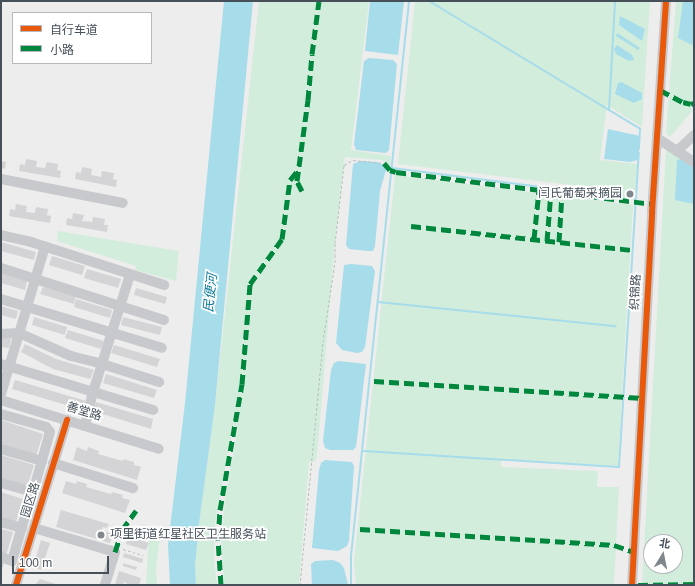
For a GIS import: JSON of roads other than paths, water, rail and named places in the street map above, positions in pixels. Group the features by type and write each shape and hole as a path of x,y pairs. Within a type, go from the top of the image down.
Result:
{"street":[{"name":"织锦路","path":"632,585 666,1"},
{"path":"677,151 694,135"},
{"path":"657,138 694,162"},
{"path":"1,179 123,203"},
{"path":"1,234 45,246 164,286"},
{"path":"1,394 5,366 19,333 45,246"},
{"path":"1,268 164,320"},
{"path":"85,426 93,392 130,275"},
{"path":"1,299 27,306 111,334 162,348"},
{"path":"1,334 19,333 71,356 159,382"},
{"path":"5,366 153,410"},
{"name":"善堂路","path":"1,400 158,449"},
{"path":"1,414 48,429 49,436 33,492 1,483"},
{"name":"园区路","path":"16,585 66,420"},
{"path":"1,448 42,461"},
{"path":"53,463 133,488"},
{"path":"1,557 12,561 30,499"},
{"path":"1,522 22,528"},
{"path":"34,528 115,552 105,585"}],"water":[{"name":"民便河","path":"224,1 253,1 215,405 199,524 195,566 196,585 170,585 168,545 185,403"},
{"path":"370,1 404,1 398,55 365,51"},
{"path":"683,1 694,1 694,46 678,38"},
{"path":"620,16 645,29 642,41 619,25"},
{"path":"617,33 640,48 638,50 616,36"},
{"path":"617,45 632,55 634,60 629,61 616,54 614,49"},
{"path":"369,58 393,60 397,64 389,150 386,153 356,150 354,144 364,61"},
{"path":"621,82 642,93 642,99 634,103 615,94 618,83"},
{"path":"608,129 640,136 638,160 630,162 604,159"},
{"path":"681,159 694,168 694,204 675,200 677,160"},
{"path":"360,161 377,162 384,165 386,170 380,191 375,246 373,251 349,249 346,245 353,164"},
{"path":"351,264 372,266 375,271 365,347 362,352 357,353 342,350 336,343 344,265"},
{"path":"338,361 366,364 356,447 353,450 330,450 325,448 323,441 331,370 334,363"},
{"path":"325,460 352,462 354,466 349,541 347,546 338,551 312,548 319,470 321,463"},
{"path":"333,560 340,563 344,568 348,585 312,585 311,564 315,561"}],"waterway":[{"path":"351,585 351,556 409,1"},
{"path":"429,1 640,129 639,149"},
{"path":"609,110 615,1"},
{"path":"363,451 619,467 639,153"},
{"path":"392,168 595,194"},
{"path":"378,302 616,326"}],"place":[{"name":"闫氏葡萄采摘园","path":"630,194"},
{"name":"项里街道红星社区卫生服务站","path":"101,535"}]}
